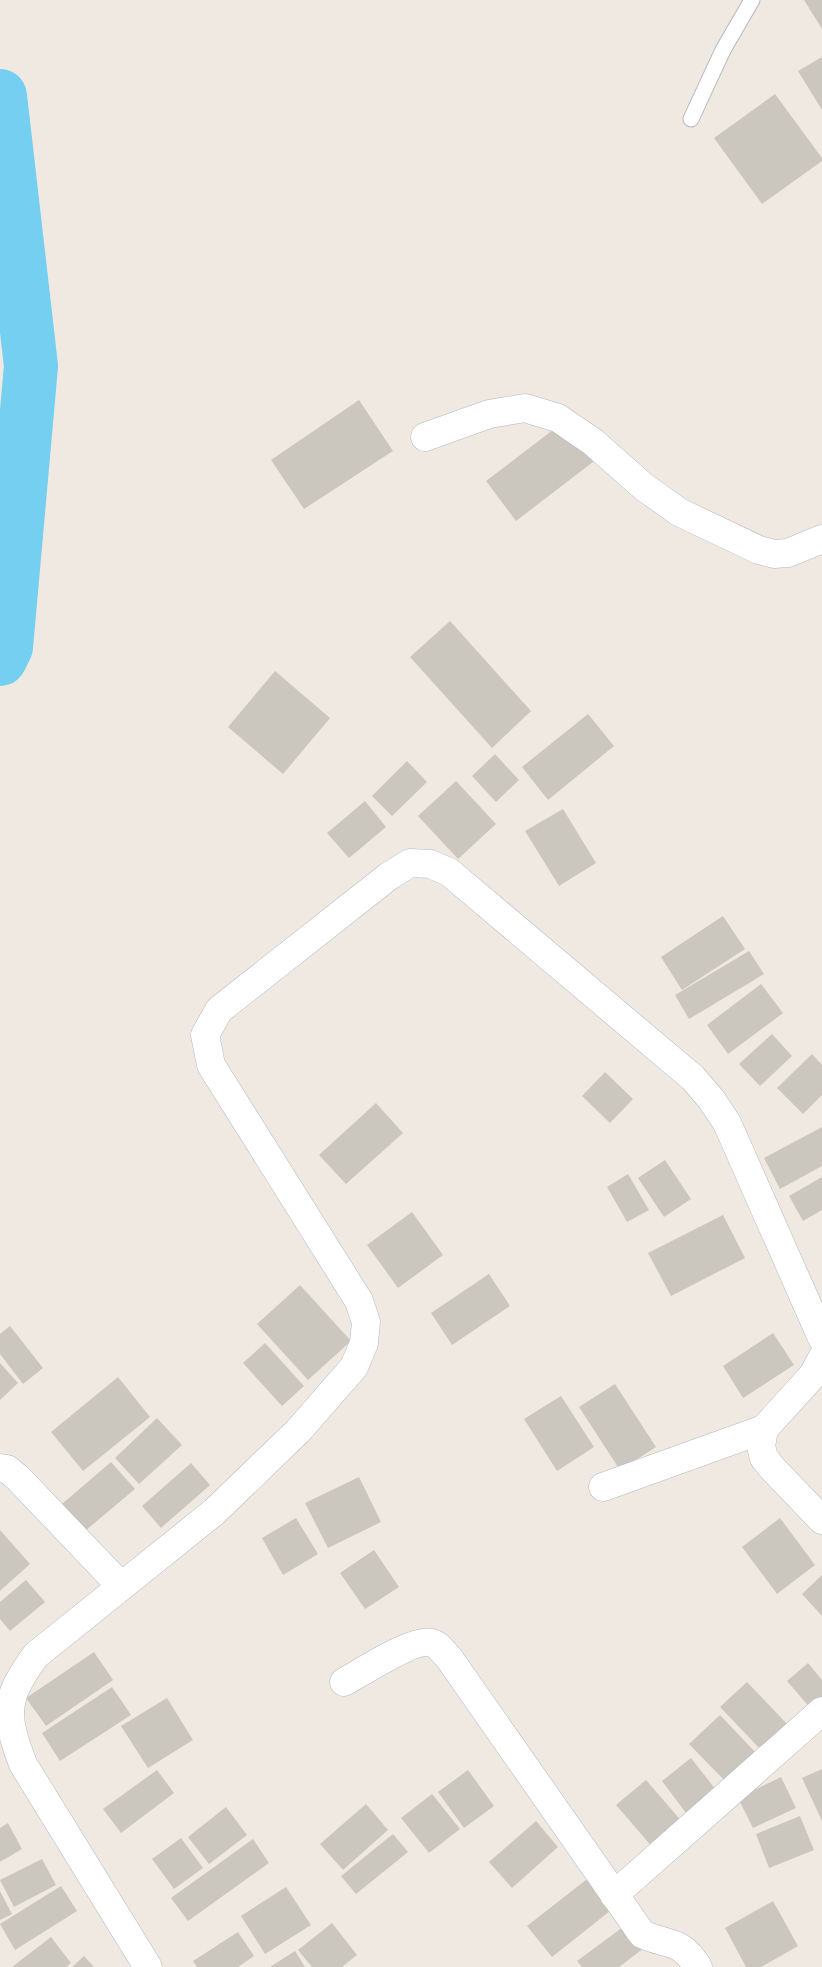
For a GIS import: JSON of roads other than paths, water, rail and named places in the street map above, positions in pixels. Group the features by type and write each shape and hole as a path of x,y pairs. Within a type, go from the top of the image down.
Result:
{"street":[{"path":"425,437 489,414 525,408 558,418 593,442 644,487 679,512 759,550 774,554 788,553 822,539"},
{"path":"148,1967 22,1764 11,1734 9,1704 19,1678 36,1655 214,1512 298,1431 354,1367 364,1343 366,1322 359,1301 211,1064 205,1035 218,1010 389,876 410,863 430,864 449,872 693,1078 711,1099 727,1123 822,1338"},
{"path":"603,1487 764,1429 813,1375 822,1358"},
{"path":"764,1429 761,1446 764,1458 822,1520"},
{"path":"0,1468 7,1469 18,1478 121,1586"},
{"path":"344,1682 408,1646 421,1642 430,1642 436,1645 449,1658 642,1934 679,1946 692,1956 698,1967"},
{"path":"614,1895 822,1711"}],"lane":[{"path":"692,119 723,50 752,0"}],"waterway":[{"path":"0,96 31,366 6,647 0,659"}]}
